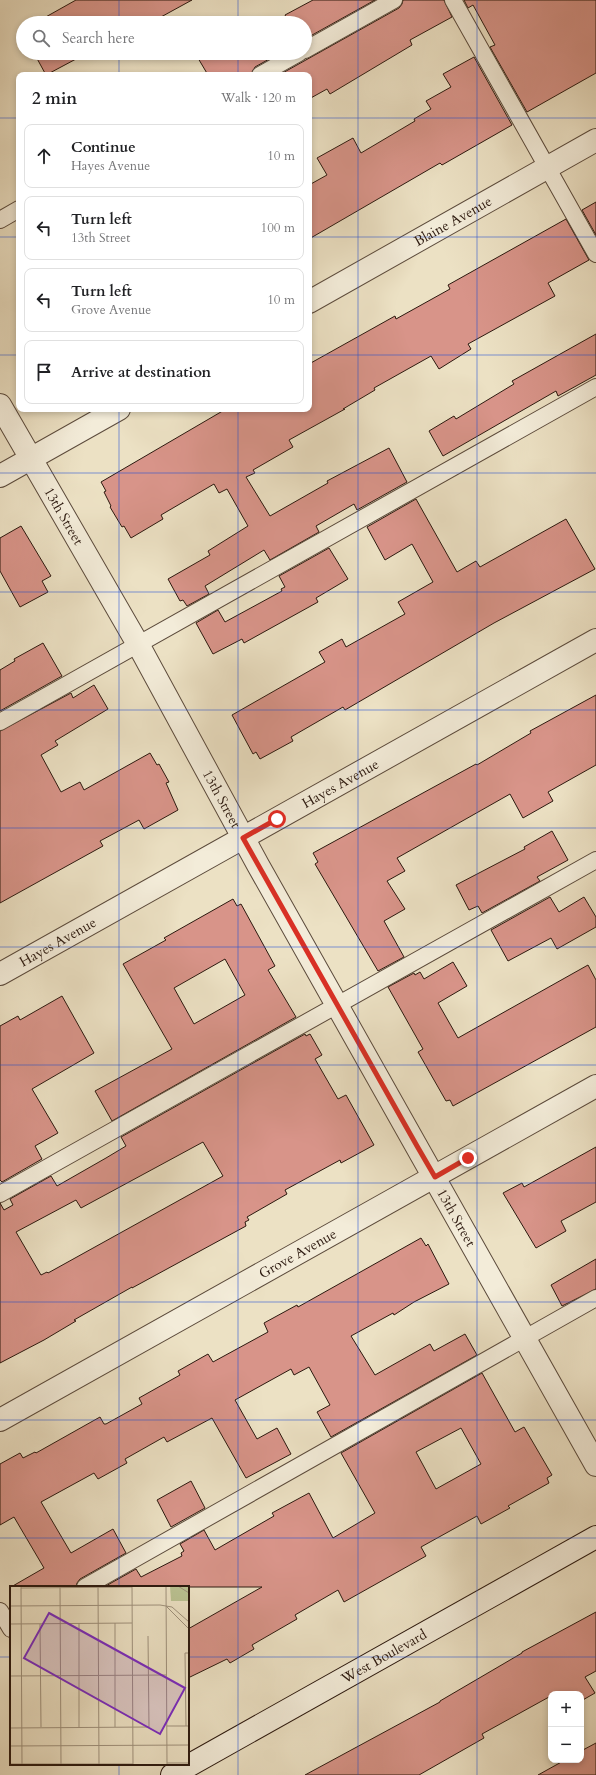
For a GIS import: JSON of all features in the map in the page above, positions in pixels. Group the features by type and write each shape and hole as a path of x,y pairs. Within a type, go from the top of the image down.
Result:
{"street":[{"name":"Blaine Avenue","path":"312,300 596,140"},
{"name":"13th Street","path":"0,405 139,646 243,838 596,1465"},
{"path":"0,476 114,412"},
{"name":"Hayes Avenue","path":"0,974 596,640"},
{"name":"Grove Avenue","path":"0,1420 596,1086"},
{"name":"West Boulevard","path":"172,1775 596,1537"}],"lane":[{"path":"312,46 394,0"},
{"path":"453,0 596,254"},
{"path":"265,72 287,60"},
{"path":"0,220 16,212"},
{"path":"0,722 139,646 596,387"},
{"path":"0,1194 596,860"},
{"path":"87,1586 596,1298"},
{"path":"0,1611 10,1627"}],"building":[{"path":"76,0 192,0 163,16 47,16"},
{"path":"313,0 375,0 312,35 312,16 285,15"},
{"path":"403,0 444,0 452,17 410,40 412,45 330,94 327,89 312,97 312,72 284,72 306,60 312,60 312,57 399,8"},
{"path":"464,0 596,0 596,73 527,112 490,47 495,45 473,5 468,8"},
{"path":"474,57 512,125 442,165 440,163 312,237 312,183 327,175 317,158 353,138 361,153 415,121 414,119 431,109 426,101 451,87 443,74"},
{"path":"38,60 74,60 52,72 44,72"},
{"path":"199,60 268,60 255,67 252,72 206,72"},
{"path":"596,202 596,235 582,210"},
{"path":"566,219 589,260 548,283 555,296 468,344 471,349 439,369 431,356 374,388 375,390 343,409 345,409 289,440 293,447 253,470 255,473 246,477 270,516 328,483 327,481 389,448 407,482 357,510 354,504 316,526 319,532 270,560 264,550 205,586 209,594 187,606 183,600 180,601 168,579 210,555 208,551 248,526 227,489 219,493 214,484 161,515 163,519 131,538 124,526 122,527 110,507 111,506 104,492 106,491 101,482 221,412 312,412 312,362 395,316 396,319 450,289 448,285"},
{"path":"596,334 596,375 558,396 556,391 443,456 429,431 454,416 456,419 514,384 512,381"},
{"path":"416,499 457,572 476,561 480,567 566,519 595,569 494,623 345,710 343,707 291,737 293,741 260,759 256,752 253,754 232,715 325,662 319,652 342,639 346,647 405,614 398,602 433,582 412,544 385,560 367,527"},
{"path":"21,526 51,576 42,581 48,592 20,607 0,571 0,538"},
{"path":"329,548 348,579 316,598 318,602 244,643 242,639 213,654 196,623 218,610 225,622 282,591 281,589 285,587 279,576"},
{"path":"43,643 62,676 0,711 0,670 15,661 14,659"},
{"path":"94,685 108,709 55,741 58,745 41,755 61,792 80,782 84,790 150,753 157,765 159,764 169,782 166,783 178,810 144,829 139,820 100,841 103,846 0,903 0,731 71,693 73,698"},
{"path":"596,695 596,765 548,792 553,801 523,818 510,794 397,858 405,871 387,881 405,909 384,921 404,957 378,971 315,864 318,862 313,853 476,764 477,765 531,733 530,731"},
{"path":"552,831 568,860 537,877 540,881 482,913 478,906 469,910 456,885 525,849 524,847"},
{"path":"550,897 559,912 584,897 596,917 596,927 557,949 551,938 508,961 491,930"},
{"path":"233,899 237,906 241,904 275,966 268,970 296,1017 112,1121 95,1091 172,1049 123,964 166,940 164,938","holes":["225,959 245,995 194,1024 174,988"]},
{"path":"453,962 467,986 438,1003 458,1038 588,965 596,980 596,1027 453,1106 450,1100 446,1101 418,1052 423,1049 388,987 414,973 415,975 420,972 424,979"},
{"path":"62,996 94,1053 32,1089 58,1133 35,1146 42,1159 2,1182 0,1180 0,1026 18,1016 20,1020"},
{"path":"305,1034 306,1036 310,1034 322,1055 315,1059 338,1099 346,1095 374,1145 341,1163 340,1160 285,1190 287,1194 247,1217 249,1220 245,1222 246,1226 132,1287 74,1320 76,1321 44,1340 0,1363 0,1203 4,1210 13,1205 10,1199 51,1176 57,1186 126,1146 121,1137","holes":["203,1142 223,1176 48,1273 47,1272 41,1275 16,1232 76,1200 81,1208"]},
{"path":"596,1147 596,1202 561,1221 566,1231 536,1248 503,1193 522,1183 524,1187"},
{"path":"421,1238 426,1246 428,1244 449,1284 414,1302 394,1315 393,1313 351,1336 375,1375 430,1344 434,1351 465,1334 477,1355 331,1437 317,1412 330,1405 309,1367 294,1375 291,1369 235,1400 257,1439 277,1428 291,1454 246,1478 212,1418 167,1442 164,1437 125,1459 127,1463 98,1479 94,1473 41,1502 71,1553 113,1529 126,1553 80,1579 76,1586 13,1586 44,1568 14,1517 0,1525 0,1464 20,1453 23,1458 35,1452 36,1453 100,1417 104,1424 106,1424 142,1404 139,1398 180,1375 178,1371 208,1354 213,1362 268,1332 264,1323 297,1305 298,1307"},
{"path":"596,1259 596,1289 562,1306 551,1285"},
{"path":"482,1373 515,1432 524,1427 552,1475 547,1478 549,1483 508,1506 510,1508 481,1524 477,1516 421,1547 426,1556 344,1602 338,1590 295,1615 297,1619 252,1645 254,1649 230,1663 227,1659 189,1678 189,1628 262,1587 106,1586 136,1569 141,1577 182,1556 181,1553 184,1551 180,1544 204,1530 215,1550 274,1516 272,1513 309,1493 333,1538 375,1513 341,1453","holes":["461,1428 481,1464 436,1489 416,1452"]},
{"path":"191,1481 205,1508 171,1527 157,1500"},
{"path":"596,1612 596,1671 585,1677 595,1693 584,1699 584,1691 548,1691 548,1698 482,1734 484,1738 419,1775 305,1775 440,1702 522,1652"},
{"path":"596,1743 596,1775 538,1775 560,1763 584,1763 584,1749"}],"route":[{"path":"277,819 243,838 435,1177 468,1158"}]}
